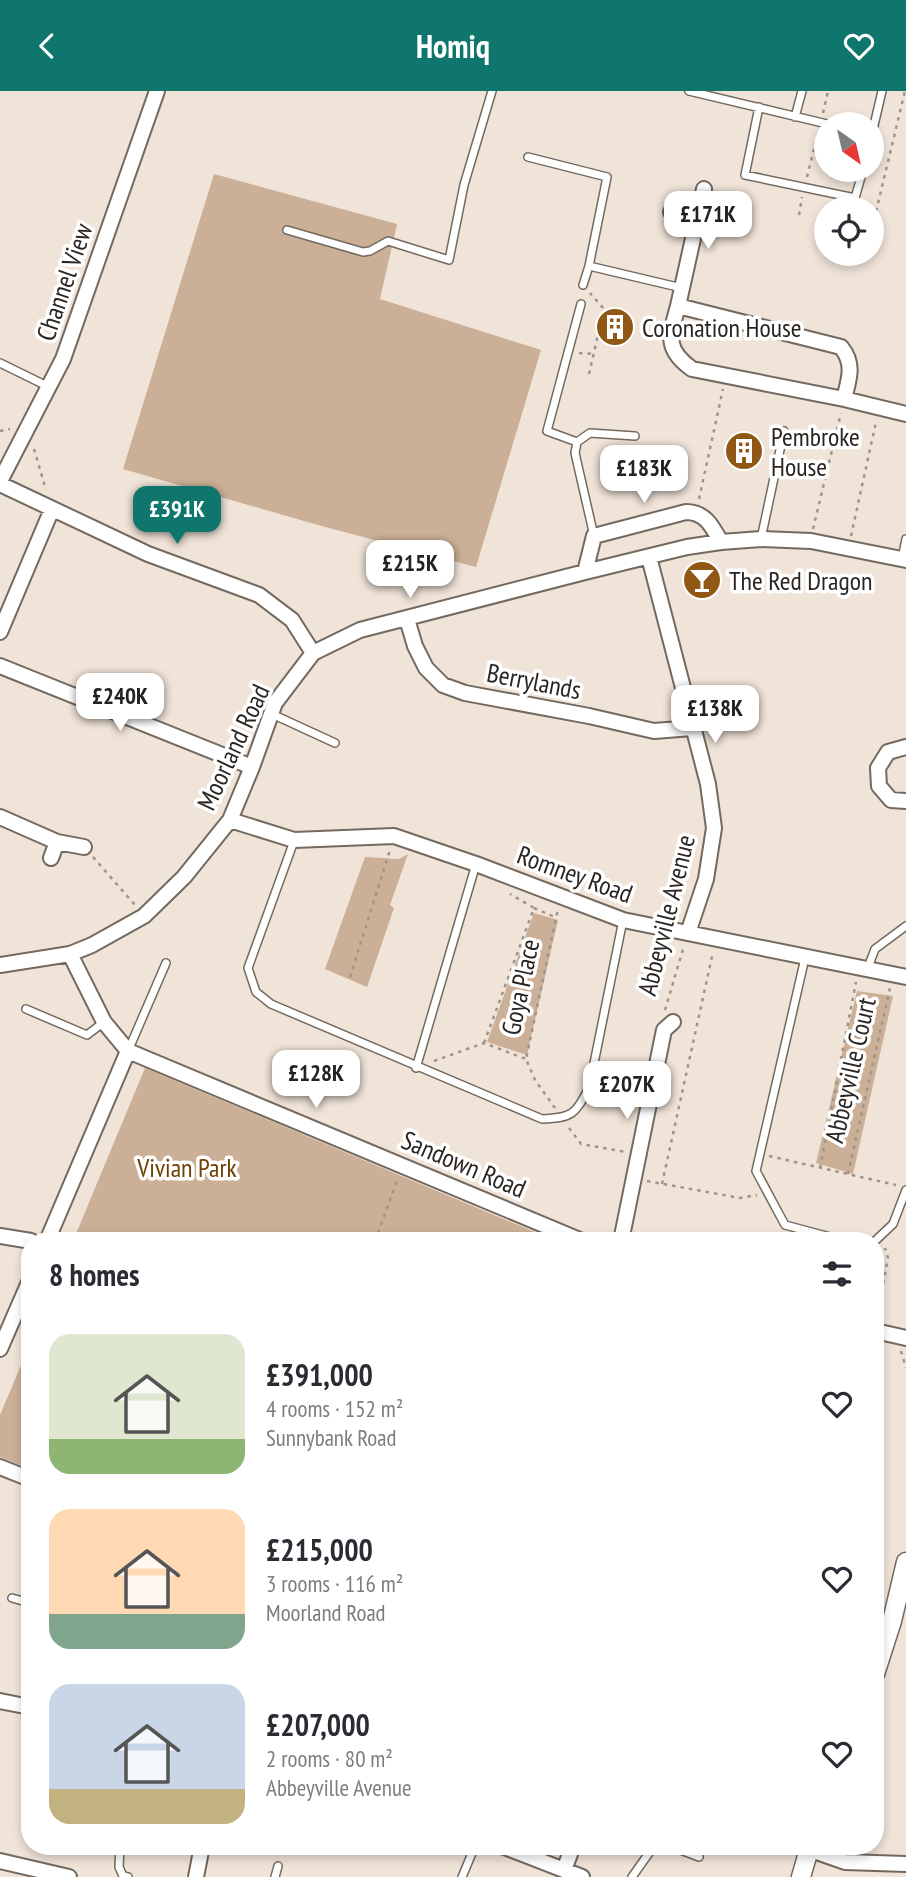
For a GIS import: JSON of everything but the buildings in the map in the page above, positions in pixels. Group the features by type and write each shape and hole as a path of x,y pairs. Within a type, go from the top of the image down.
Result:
{"street":[{"name":"Channel View","path":"0,482 63,359 157,91"},
{"path":"704,189 671,331 670,343 674,353 692,369 906,414"},
{"path":"671,212 696,219"},
{"path":"678,306 841,347 848,355 851,366 844,399"},
{"path":"0,482 148,554 259,595 292,620 313,653"},
{"path":"0,632 52,509"},
{"path":"585,572 594,536 686,512 697,512 713,526 721,542"},
{"name":"Moorland Road","path":"70,954 144,916 184,877 230,820 275,703 313,653 360,630 585,572 721,542 761,539 811,541 904,559"},
{"name":"Abbeyville Avenue","path":"649,557 708,784 714,828 706,879 688,933"},
{"name":"Berrylands","path":"407,619 415,646 426,668 443,685 465,693 654,731 692,728"},
{"path":"0,666 252,768"},
{"path":"906,747 888,752 878,768 879,786 891,800 906,801"},
{"path":"0,817 57,842 84,847"},
{"name":"Romney Road","path":"230,820 294,840 394,837 493,870 623,920 899,976"},
{"path":"51,858 57,842"},
{"path":"0,965 70,954"},
{"name":"Sandown Road","path":"70,954 104,1022 128,1051 561,1232"},
{"name":"Abbeyville Avenue","path":"623,1232 664,1030 673,1022"},
{"path":"51,1232 128,1051"},
{"path":"0,1236 21,1239"},
{"path":"0,1349 21,1301"},
{"path":"884,1328 906,1338"},
{"path":"0,1467 21,1475"},
{"path":"884,1644 905,1571"},
{"path":"0,1702 21,1706"},
{"path":"196,1877 200,1855"},
{"path":"525,1855 582,1877"},
{"path":"564,1870 570,1855"},
{"path":"801,1877 807,1855"},
{"path":"826,1855 845,1863 906,1864"},
{"path":"0,1861 69,1877"}],"lane":[{"path":"287,230 363,252 388,241 449,260 464,185 492,91"},
{"path":"795,117 802,91"},
{"path":"877,112 882,91"},
{"path":"694,92 814,122"},
{"path":"760,107 745,175 855,198 860,182"},
{"path":"528,157 607,177 583,285"},
{"path":"589,266 682,288"},
{"path":"577,442 547,431 581,304"},
{"path":"0,363 50,387"},
{"path":"761,539 784,431"},
{"path":"594,536 575,453 577,442 590,433 635,436"},
{"name":"Moorland Road","path":"904,559 906,539"},
{"path":"271,714 335,743"},
{"path":"294,840 248,968 256,992 271,1004 542,1119 562,1119 577,1110 589,1088 623,920"},
{"path":"416,1067 476,864"},
{"path":"863,969 875,949 906,926"},
{"path":"805,958 756,1171 785,1225 811,1232"},
{"path":"128,1051 166,963"},
{"path":"26,1009 87,1035 104,1022"},
{"path":"884,1232 893,1224 906,1189"},
{"path":"12,1598 21,1600"},
{"path":"119,1855 118,1867 123,1876 128,1877"},
{"path":"462,1877 471,1855"},
{"path":"632,1877 648,1855"},
{"path":"694,1855 699,1857"},
{"path":"275,1877 278,1866"}],"path":[{"path":"825,112 828,91"},
{"path":"880,196 905,91"},
{"path":"799,215 814,156"},
{"path":"583,285 604,309 589,374"},
{"path":"568,352 594,354"},
{"path":"697,512 726,376"},
{"path":"811,541 844,399"},
{"path":"848,549 879,409"},
{"path":"0,432 14,428 31,439 52,509"},
{"path":"350,977 394,837"},
{"path":"84,847 144,916"},
{"path":"493,870 491,882 556,918"},
{"name":"Goya Place","path":"561,896 526,1059 535,1080 581,1145 638,1154"},
{"path":"484,1043 534,908"},
{"name":"Abbeyville Avenue","path":"673,1022 665,1010 688,933"},
{"path":"662,1184 717,939"},
{"path":"820,1168 863,969"},
{"name":"Abbeyville Court","path":"848,1174 899,976"},
{"path":"416,1067 484,1043 526,1059"},
{"name":"Abbeyville Court","path":"760,1154 906,1189"},
{"path":"378,1232 403,1165"},
{"path":"634,1178 740,1198 768,1193"},
{"path":"884,1250 888,1258 884,1280"}],"green space":[{"path":"214,174 397,224 380,299 541,350 476,567 123,469"},
{"path":"408,854 390,905 394,908 367,987 325,969 365,857 399,859"},
{"path":"534,913 558,920 527,1055 487,1042"},
{"path":"857,991 893,996 853,1174 816,1163"},
{"name":"Vivian Park","path":"145,1068 535,1232 77,1232"},
{"path":"21,1365 21,1465 0,1457 0,1415"}],"place":[{"name":"Coronation House","path":"615,327"},
{"name":"Pembroke House","path":"744,451"},
{"name":"The Red Dragon","path":"702,580"}]}
